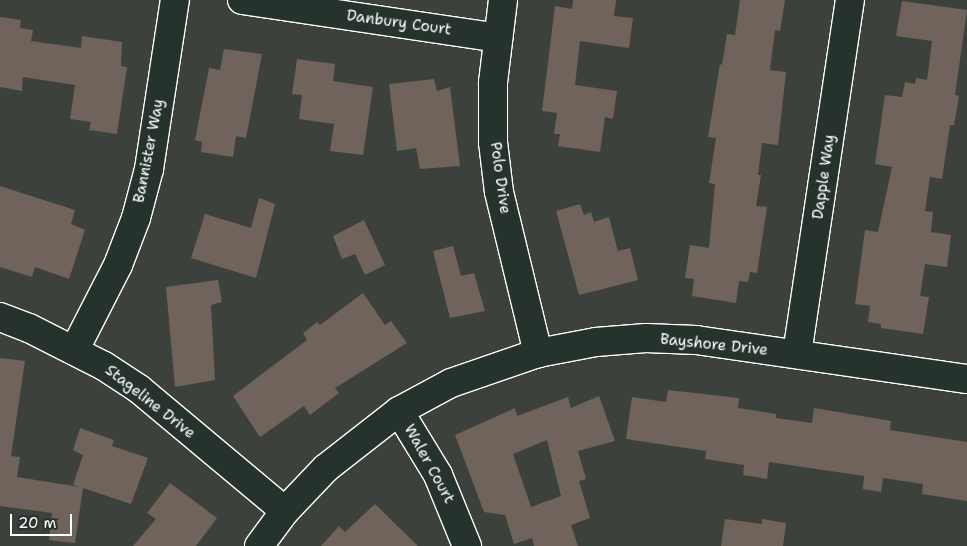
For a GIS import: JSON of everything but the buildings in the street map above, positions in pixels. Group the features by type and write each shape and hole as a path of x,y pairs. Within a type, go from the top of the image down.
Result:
{"street":[{"name":"Bannister Way","path":"75,349 118,264 136,218 149,169 175,0"},
{"name":"Danbury Court","path":"242,0 498,38"},
{"name":"Polo Drive","path":"503,0 498,38 493,112 499,192 538,352"},
{"name":"Dapple Way","path":"797,354 850,0"},
{"name":"Stageline Drive","path":"0,317 75,349 139,389 285,511"},
{"name":"Bayshore Drive","path":"259,546 285,511 326,468 399,411 451,383 538,352 596,342 646,338 696,340 967,379"},
{"name":"Waler Court","path":"399,411 438,475 466,546"}]}
